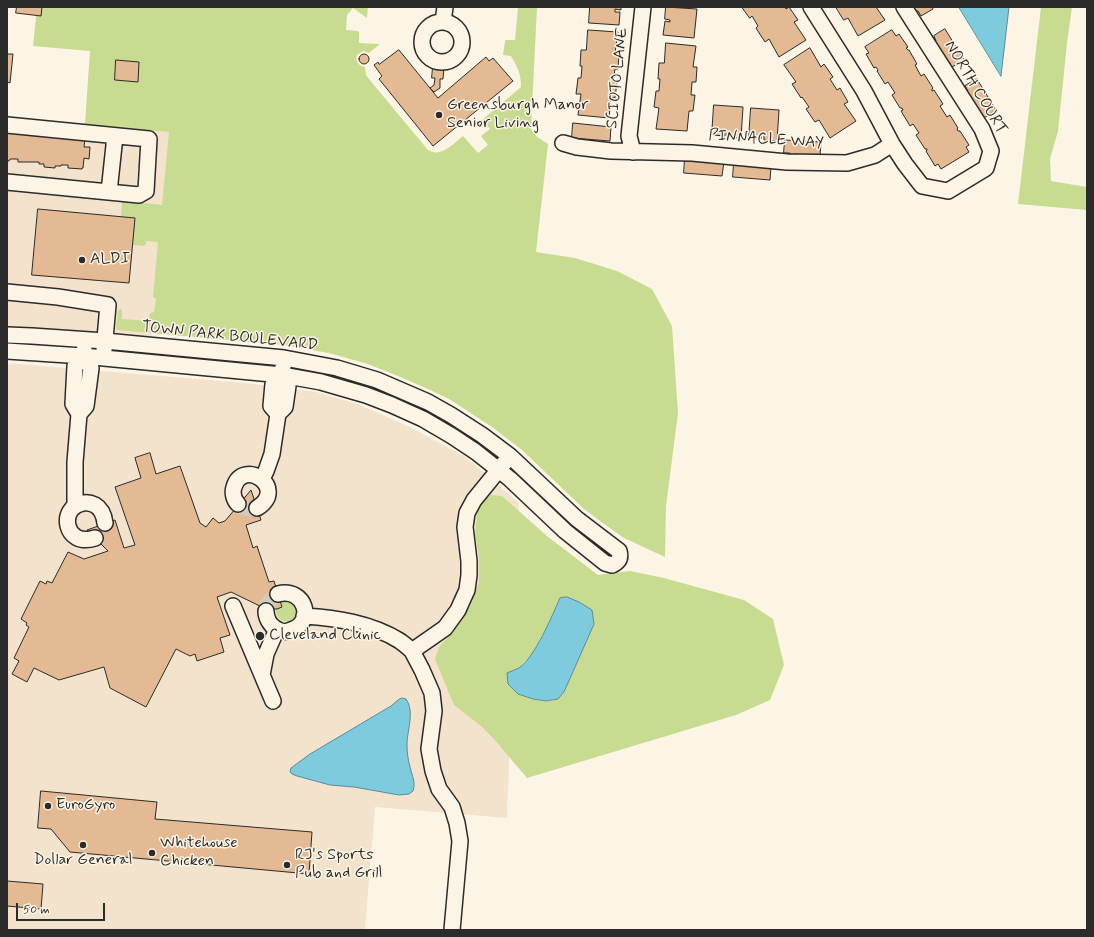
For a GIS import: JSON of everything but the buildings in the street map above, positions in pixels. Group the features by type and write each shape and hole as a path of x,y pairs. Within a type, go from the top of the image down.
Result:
{"street":[{"name":"SCIOTO LANE","path":"633,152 629,136 644,7"},
{"name":"NORTH COURT","path":"811,7 864,91 892,144 905,164 922,186 948,191 986,168 991,151 982,129 904,7"},
{"path":"7,125 149,139 146,191 139,195 7,182"},
{"path":"109,192 115,136"},
{"name":"PINNACLE WAY","path":"563,143 577,147 611,151 692,153 787,162 847,163 875,155 892,144"},
{"path":"7,292 58,297 108,306 104,358"},
{"name":"TOWN PARK BOULEVARD","path":"7,335 105,341 284,358 310,362 370,378 428,402 482,435 510,456 577,520 619,551 619,560 612,565 594,554 555,523 499,469 447,433 423,419 392,405 344,388 282,374 83,356 7,351"},
{"path":"75,506 75,462 79,414 73,404 75,366 83,356 84,340"},
{"path":"262,479 272,454 278,414 271,406 273,384 282,374 284,358"},
{"path":"412,651 445,628 458,610 467,590 469,575 465,527 467,513 474,500 510,456"},
{"path":"238,504 234,497 234,486 241,477 252,474 262,479 268,489 266,501 257,508"},
{"path":"95,538 83,540 72,534 67,522 70,511 80,503 86,502 93,504 102,511 105,523"},
{"path":"266,611 268,620 272,626 277,629 289,631 300,625 304,616 302,601 291,593 278,594"},
{"path":"233,606 273,701"},
{"path":"304,616 360,623 379,630 400,641 412,651 422,668 432,693 434,711 429,749 433,771 440,789 452,808 457,823 460,841 452,930"},
{"path":"262,675 266,654 277,629"}],"shaded area":[{"path":"7,117 169,131 398,376 368,364 329,353 285,345 152,333 151,346 7,335"},
{"name":"Cleveland Clinic","path":"7,363 246,383 317,392 360,405 412,428 464,456 519,503 507,818 375,807 365,930 7,930"}],"green space":[{"path":"37,7 368,7 367,18 353,8 347,15 346,30 358,31 359,43 380,44 369,53 363,51 357,55 357,62 359,65 365,67 366,75 369,79 428,150 438,152 447,149 463,136 478,153 488,145 481,136 490,129 482,120 521,87 520,75 511,56 503,55 505,41 515,40 518,7 537,7 531,129 537,137 548,144 536,252 575,258 617,271 652,289 672,326 678,413 666,506 665,557 624,538 584,509 522,450 492,427 449,399 398,376 368,364 329,353 285,345 117,330 118,310 122,310 122,319 149,321 150,313 154,312 156,299 153,297 158,242 146,241 144,246 132,245 121,217 122,201 162,205 169,132 85,124 90,51 33,46"},
{"path":"1041,7 1072,7 1058,131 1050,159 1051,181 1087,187 1087,210 1018,204"},
{"path":"491,495 502,496 547,536 598,575 630,571 664,578 744,600 773,619 784,665 770,700 736,715 527,778 481,726 454,705 435,659 439,647 453,632 471,605 479,582 479,556 475,534 477,512 483,500","holes":["592,610 594,624 564,692 559,698 552,701 543,701 518,694 507,673 519,668 532,654 544,632"]},
{"path":"286,601 295,606 296,615 290,621 286,622 278,618 276,608 282,607 281,602"}],"water":[{"path":"959,7 1009,7 1001,76"},
{"path":"567,597 592,610 594,624 564,692 558,699 546,701 533,699 518,694 508,684 507,673 519,668 525,663 537,646 560,598"},
{"path":"402,698 406,699 410,710 407,750 414,785 413,791 409,794 399,795 354,787 330,785 297,776 290,772 291,768 310,754"}],"tunnel":[{"path":"238,504 247,509 257,508"},
{"path":"266,611 270,601 278,594"}],"place":[{"name":"Greensburgh Manor Senior Living","path":"439,115"},
{"name":"ALDI","path":"82,260"},
{"name":"Cleveland Clinic","path":"260,636"},
{"name":"EuroGyro","path":"48,806"},
{"name":"Dollar General","path":"83,845"},
{"name":"Whitehouse Chicken","path":"152,853"},
{"name":"RJ's Sports Pub and Grill","path":"287,865"}]}
